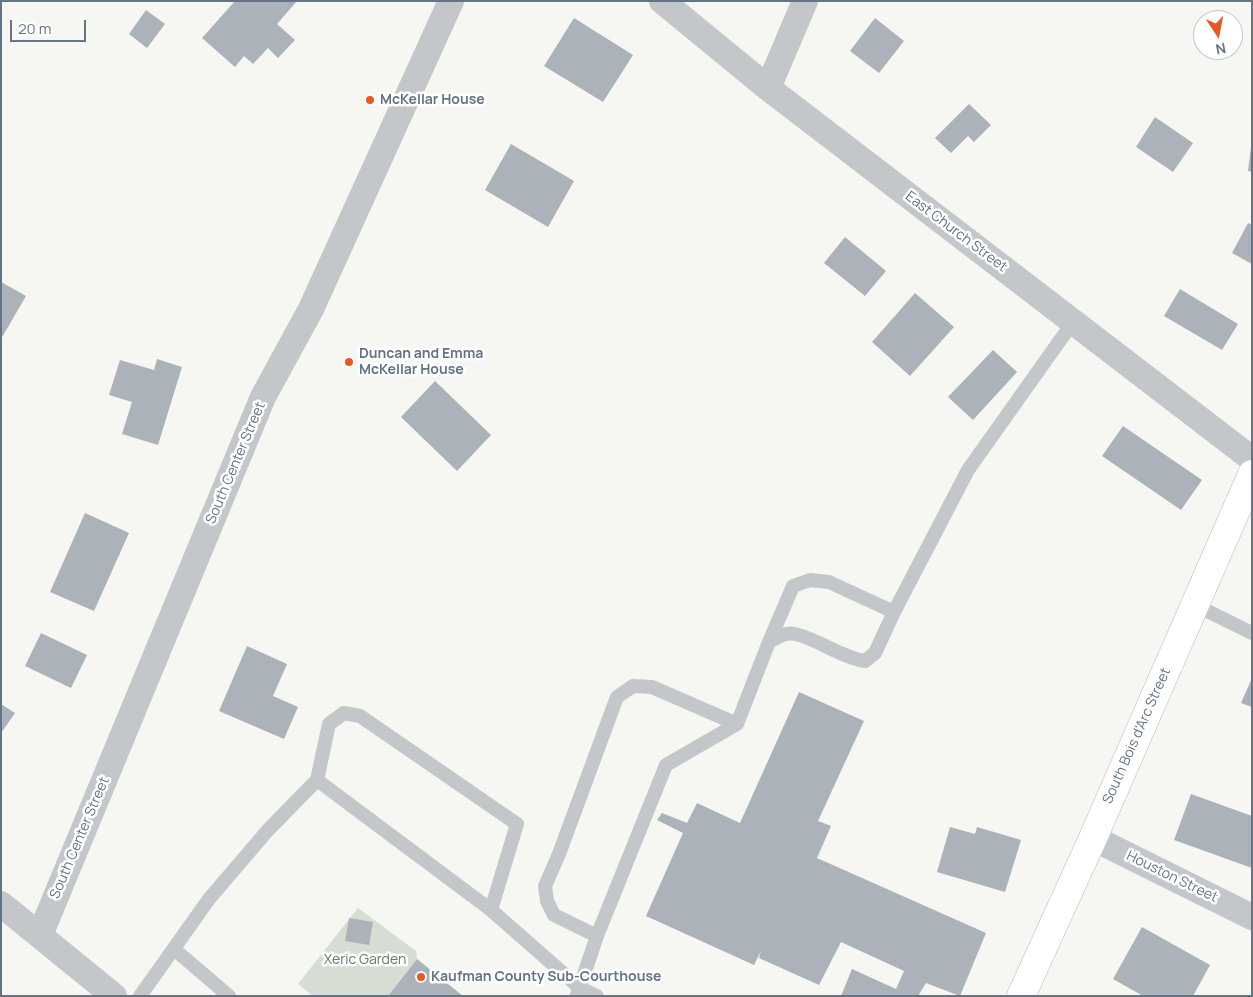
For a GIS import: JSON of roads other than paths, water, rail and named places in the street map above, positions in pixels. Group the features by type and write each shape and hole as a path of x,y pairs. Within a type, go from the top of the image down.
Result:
{"main road":[{"name":"South Bois d'Arc Street","path":"1021,996 1093,838 1252,474"}],"street":[{"name":"South Center Street","path":"40,935 263,397 311,309 451,1"},
{"name":"East Church Street","path":"662,1 768,88 1252,459"},
{"path":"768,88 805,1"},
{"name":"Houston Street","path":"1093,838 1252,917"},
{"path":"1,904 114,996"}],"lane":[{"path":"769,642 782,635 795,634 852,659 865,662 875,654 894,612 968,470 1073,322"},
{"path":"579,992 597,936 666,765 737,724 792,586 810,580 829,582 894,612"},
{"path":"1195,605 1252,633"},
{"path":"597,936 554,915 547,901 545,886 559,854 617,697 633,686 652,688 737,724"},
{"path":"140,996 209,899 268,830 317,780 330,724 344,712 360,716 517,824 491,910"},
{"path":"317,780 491,910 579,992 597,996"},
{"path":"174,949 229,996"}],"place":[{"name":"McKellar House","path":"370,100"},
{"name":"Duncan and Emma McKellar House","path":"349,362"},
{"name":"Kaufman County Sub-Courthouse","path":"421,977"}],"park label":[{"name":"Xeric Garden","path":"365,960"}]}
